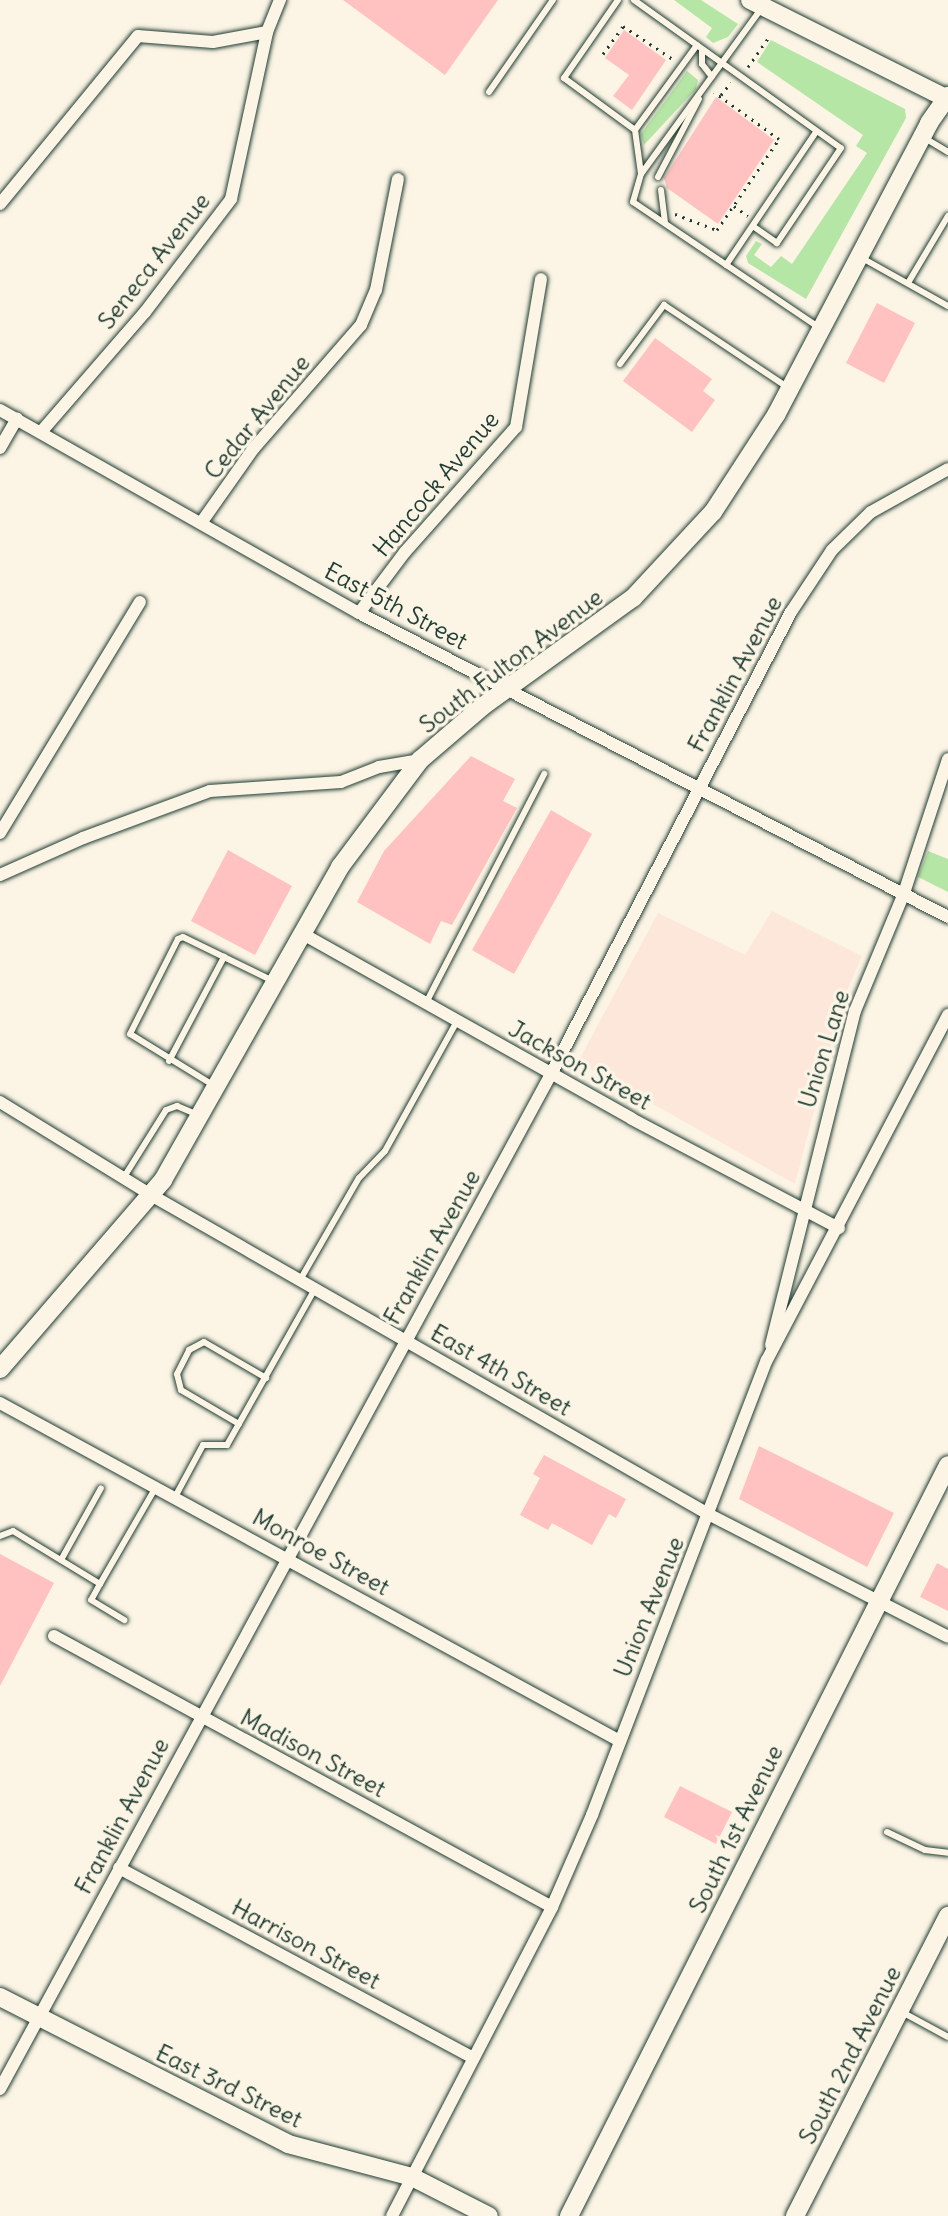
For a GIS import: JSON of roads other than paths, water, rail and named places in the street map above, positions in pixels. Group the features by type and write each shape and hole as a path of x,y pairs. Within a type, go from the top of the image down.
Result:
{"street":[{"name":"Seneca Avenue","path":"41,432 145,312 231,199 267,32 280,0"},
{"path":"760,3 948,98"},
{"path":"0,204 138,36 213,42 267,32"},
{"name":"South Fulton Avenue","path":"0,1369 151,1195 340,867 420,760 507,690 602,624 659,574 735,482 790,389 922,137 948,98"},
{"name":"Cedar Avenue","path":"201,523 254,448 349,340 376,290 398,179"},
{"name":"Hancock Avenue","path":"359,613 414,540 516,427 541,279"},
{"name":"East 5th Street","path":"0,410 359,613 948,917"},
{"path":"0,448 17,419"},
{"name":"Franklin Avenue","path":"0,2089 551,1074 791,612 832,550 871,512 948,469"},
{"path":"0,833 140,602"},
{"name":"Union Lane","path":"767,1360 801,1208 855,1011 904,893 948,759"},
{"path":"0,875 83,838 210,791 341,782 379,767 420,760"},
{"name":"Jackson Street","path":"303,934 551,1074 839,1228"},
{"name":"Union Avenue","path":"392,2216 471,2057 552,1907 710,1515 767,1360 839,1228 948,1015"},
{"name":"East 4th Street","path":"0,1102 151,1195 710,1515 948,1637"},
{"name":"Monroe Street","path":"0,1403 620,1741"},
{"name":"South 1st Avenue","path":"569,2216 876,1600 948,1465"},
{"name":"Madison Street","path":"54,1636 552,1907"},
{"name":"Harrison Street","path":"119,1868 471,2057"},
{"name":"South 2nd Avenue","path":"795,2216 948,1916"},
{"name":"East 3rd Street","path":"0,1997 288,2144 412,2177 489,2216"}],"lane":[{"path":"489,92 553,0"},
{"path":"618,0 564,78 635,130"},
{"path":"634,0 841,148 777,243 752,227"},
{"path":"760,3 723,63 641,174 633,202 821,328"},
{"path":"641,174 635,130 682,66 700,48"},
{"path":"700,48 702,64 712,77"},
{"path":"658,177 698,108 700,95"},
{"path":"726,265 816,132"},
{"path":"922,137 948,152"},
{"path":"661,190 665,223"},
{"path":"908,283 948,216"},
{"path":"859,256 948,306"},
{"path":"620,364 664,305 790,389"},
{"path":"426,1003 544,774"},
{"path":"216,1087 169,1061 130,1034 178,939 183,937 276,982"},
{"path":"169,1061 224,957"},
{"path":"299,1280 359,1178 385,1151 457,1021"},
{"path":"124,1177 166,1110 177,1106 199,1116"},
{"path":"175,1497 203,1445 227,1445 315,1289"},
{"path":"239,1424 181,1390 177,1374 189,1350 204,1342 266,1378"},
{"path":"124,1620 91,1600 156,1487"},
{"path":"61,1560 101,1488"},
{"path":"0,1536 13,1531 100,1584"},
{"path":"887,1832 925,1850 948,1853"},
{"path":"900,2011 948,2037"}]}
